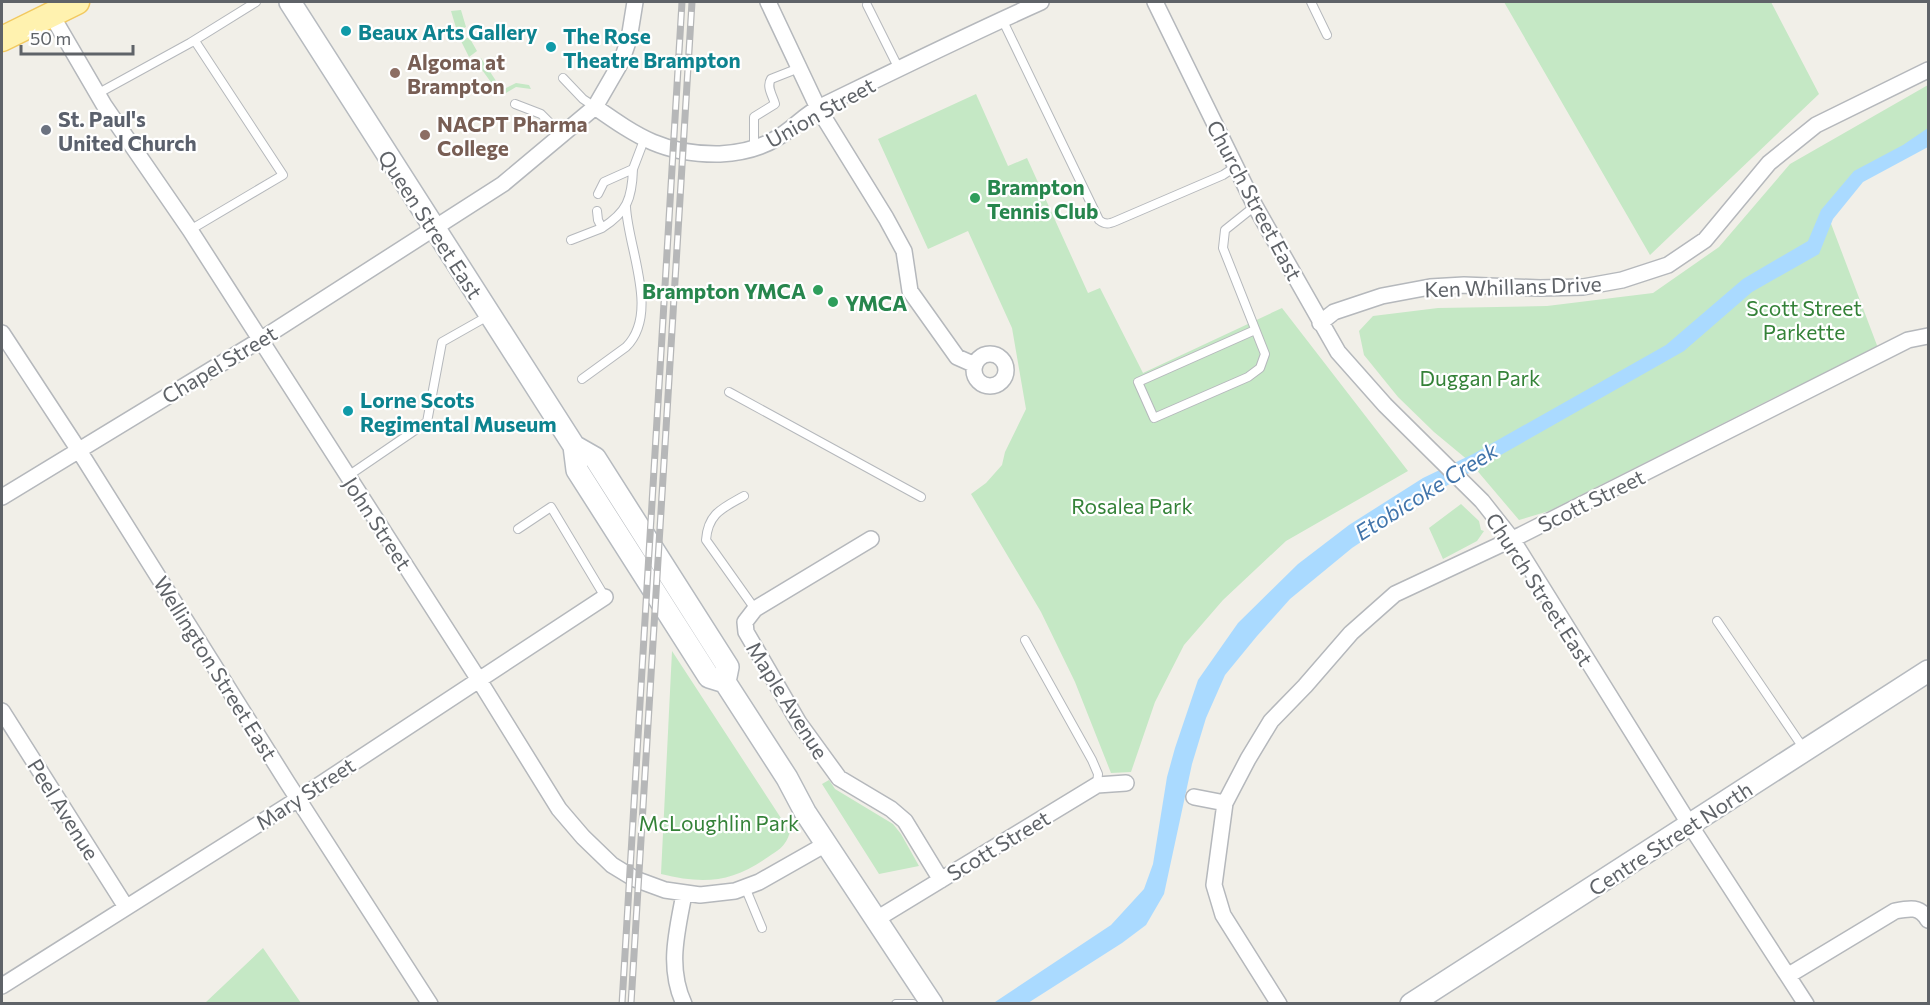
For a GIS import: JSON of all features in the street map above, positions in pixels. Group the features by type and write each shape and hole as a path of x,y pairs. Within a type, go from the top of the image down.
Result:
{"main road":[{"path":"2,39 77,2"},
{"name":"Queen Street East","path":"290,2 574,446 577,470 709,678 725,682 787,778 805,812 932,1004"},
{"name":"Centre Street North","path":"1411,1004 1929,671"}],"street":[{"name":"Chapel Street","path":"2,497 260,340 360,273 503,184 595,106 621,62 635,2"},
{"path":"768,2 818,108 904,251 910,291 957,357 975,365"},
{"name":"Union Street","path":"595,106 644,140 671,149 692,153 722,154 754,148 777,138 818,108 1041,2"},
{"name":"Church Street East","path":"1155,2 1255,206 1338,352 1385,405 1482,501 1512,539 1690,825 1806,1004"},
{"name":"John Street","path":"51,14 98,94 190,230 559,808 583,837 620,871 654,887 684,894 723,894 745,887 759,882 826,844"},
{"name":"Ken Whillans Drive","path":"1320,323 1334,312 1382,296 1430,287 1464,285 1583,287 1622,280 1668,265 1705,240 1769,163 1816,125 1929,70"},
{"name":"Wellington Street East","path":"2,333 430,1004"},
{"name":"Scott Street","path":"1279,1004 1223,915 1214,885 1225,803 1271,722 1370,614 1395,594 1512,539 1908,340 1929,336"},
{"name":"Maple Avenue","path":"871,539 755,609 745,622 746,632 799,723 839,778 891,809 905,821 941,880"},
{"name":"Mary Street","path":"2,986 298,799 605,597"},
{"name":"Peel Avenue","path":"2,711 126,907"},
{"name":"Scott Street","path":"875,920 1097,786 1125,783"},
{"path":"1194,796 1225,803"},
{"path":"684,894 674,954 674,977 684,1004"},
{"path":"1789,975 1895,911 1913,908 1924,913 1929,920"}],"lane":[{"path":"98,94 195,41 256,2"},
{"path":"1311,2 1327,35"},
{"path":"867,5 899,69"},
{"path":"1002,19 1073,168 1099,220 1103,223 1116,221 1235,167"},
{"path":"190,230 283,175 195,41"},
{"path":"754,148 754,117 776,104 769,82 799,68"},
{"path":"563,78 583,99 595,106"},
{"path":"515,104 541,114 562,135"},
{"path":"571,240 602,228 618,218 626,207 633,187 633,169 644,140"},
{"path":"598,194 604,182 633,169"},
{"path":"1255,206 1225,230 1223,248 1265,354 1260,368 1248,377 1154,418 1138,382 1255,330"},
{"path":"582,379 614,357 632,341 640,321 641,291 626,207"},
{"path":"597,211 602,228"},
{"path":"348,476 427,422 442,342 489,315"},
{"path":"729,392 921,497"},
{"path":"744,496 714,514 707,530 706,540 755,609"},
{"path":"518,529 551,507 605,597"},
{"path":"1717,621 1805,750"},
{"path":"1025,640 1092,760 1098,774 1097,786"},
{"path":"745,887 762,928"},
{"path":"896,1004 913,1004"}],"green space":[{"path":"1504,2 1771,2 1819,94 1650,255"},
{"path":"461,10 466,27 457,31 451,11"},
{"path":"469,37 477,51 469,57 461,41"},
{"path":"481,58 502,90 516,83 529,85 531,89 516,87 501,96 477,63 476,61"},
{"path":"1928,85 1928,134 1859,175 1827,213 1878,348 1779,395 1549,511 1519,520 1469,461 1434,432 1398,397 1364,355 1359,331 1373,316 1438,308 1547,306 1653,293 1719,247 1790,164"},
{"name":"Rosalea Park","path":"976,94 1008,166 1027,158 1088,293 1100,288 1143,373 1282,308 1408,471 1286,541 1223,600 1184,645 1155,702 1131,772 1111,773 1075,682 1041,612 971,494 986,483 1002,465 1005,452 1026,409 1012,328 968,231 928,249 878,139"},
{"path":"1461,504 1479,521 1481,530 1484,531 1477,541 1443,559 1429,528"},
{"name":"McLoughlin Park","path":"672,651 790,832 786,842 777,851 752,867 728,877 703,880 661,874"},
{"path":"829,780 835,789 893,824 919,866 879,874 822,784"},
{"path":"263,948 301,1003 205,1003"}],"water":[{"name":"Etobicoke Creek","path":"1928,128 1928,147 1863,182 1833,219 1819,254 1752,292 1684,351 1439,490 1352,548 1290,599 1225,675 1206,718 1192,764 1164,894 1146,925 1028,1003 992,1004 1111,925 1144,889 1153,864 1167,777 1198,680 1238,623 1298,564 1349,525 1423,478 1473,454 1666,345 1743,279 1808,241 1821,210 1854,171 1903,145"}],"railway":[{"path":"622,1004 682,2"},
{"path":"631,1004 692,2"}],"place":[{"name":"Beaux Arts Gallery","path":"346,31"},
{"name":"The Rose Theatre Brampton","path":"551,47"},
{"name":"Algoma at Brampton","path":"395,73"},
{"name":"St. Paul's United Church","path":"46,130"},
{"name":"NACPT Pharma College","path":"425,135"},
{"name":"Brampton Tennis Club","path":"975,198"},
{"name":"Brampton YMCA","path":"818,290"},
{"name":"YMCA","path":"833,302"},
{"name":"Lorne Scots Regimental Museum","path":"348,411"}],"park label":[{"name":"Scott Street Parkette","path":"1804,319"},
{"name":"Duggan Park","path":"1480,377"}]}
